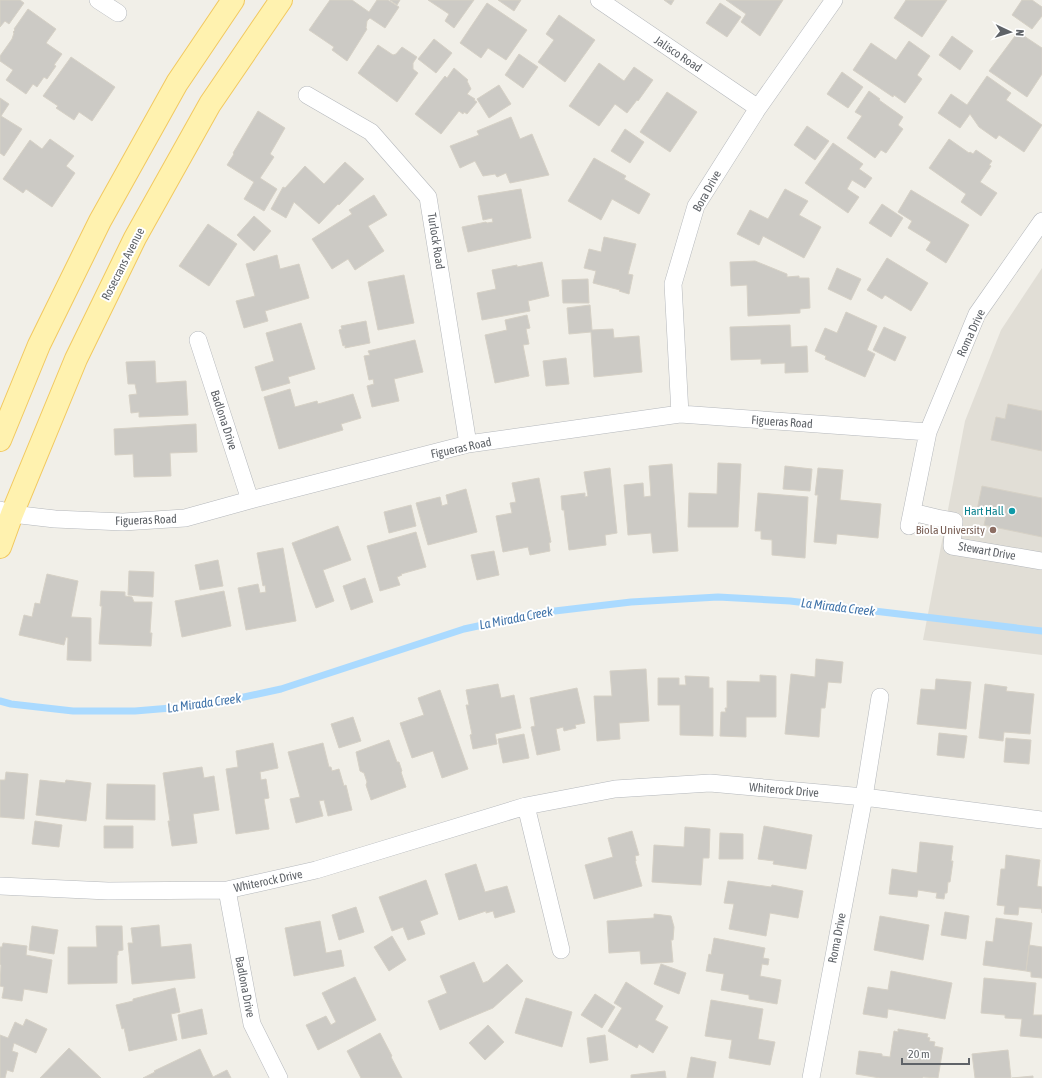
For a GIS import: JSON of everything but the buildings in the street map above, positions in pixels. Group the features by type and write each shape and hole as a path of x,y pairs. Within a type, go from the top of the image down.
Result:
{"main road":[{"path":"0,440 39,345 100,221 177,83 233,0"},
{"name":"Rosecrans Avenue","path":"0,547 6,512 76,359 135,238 210,104 281,0"}],"street":[{"path":"98,0 118,13"},
{"name":"Jalisco Road","path":"599,0 758,108"},
{"name":"Bora Drive","path":"680,414 673,284 696,206 758,108 834,0"},
{"name":"Turlock Road","path":"307,95 371,132 428,197 468,444"},
{"name":"Roma Drive","path":"910,519 928,432 977,314 1042,221"},
{"name":"Badlona Drive","path":"198,340 250,500"},
{"name":"Figueras Road","path":"6,512 55,519 123,522 185,518 468,444 680,414 928,432"},
{"name":"Stewart Drive","path":"910,519 937,518 954,521 952,546 1042,561"},
{"name":"Roma Drive","path":"811,1078 864,797 880,697"},
{"name":"Whiterock Drive","path":"0,886 108,891 227,890 316,870 526,806 615,789 710,783 864,797 1042,820"},
{"path":"526,806 561,950"},
{"name":"Badlona Drive","path":"227,890 252,1024 279,1078"}],"shaded area":[{"name":"Biola University","path":"1042,268 1042,655 923,640 965,421 1001,330"}],"waterway":[{"name":"La Mirada Creek","path":"0,701 11,704 73,711 135,711 207,705 281,689 464,629 538,613 631,602 718,597 790,601 1042,631"}],"place":[{"name":"Hart Hall","path":"1012,511"},
{"name":"Biola University","path":"993,530"}]}
